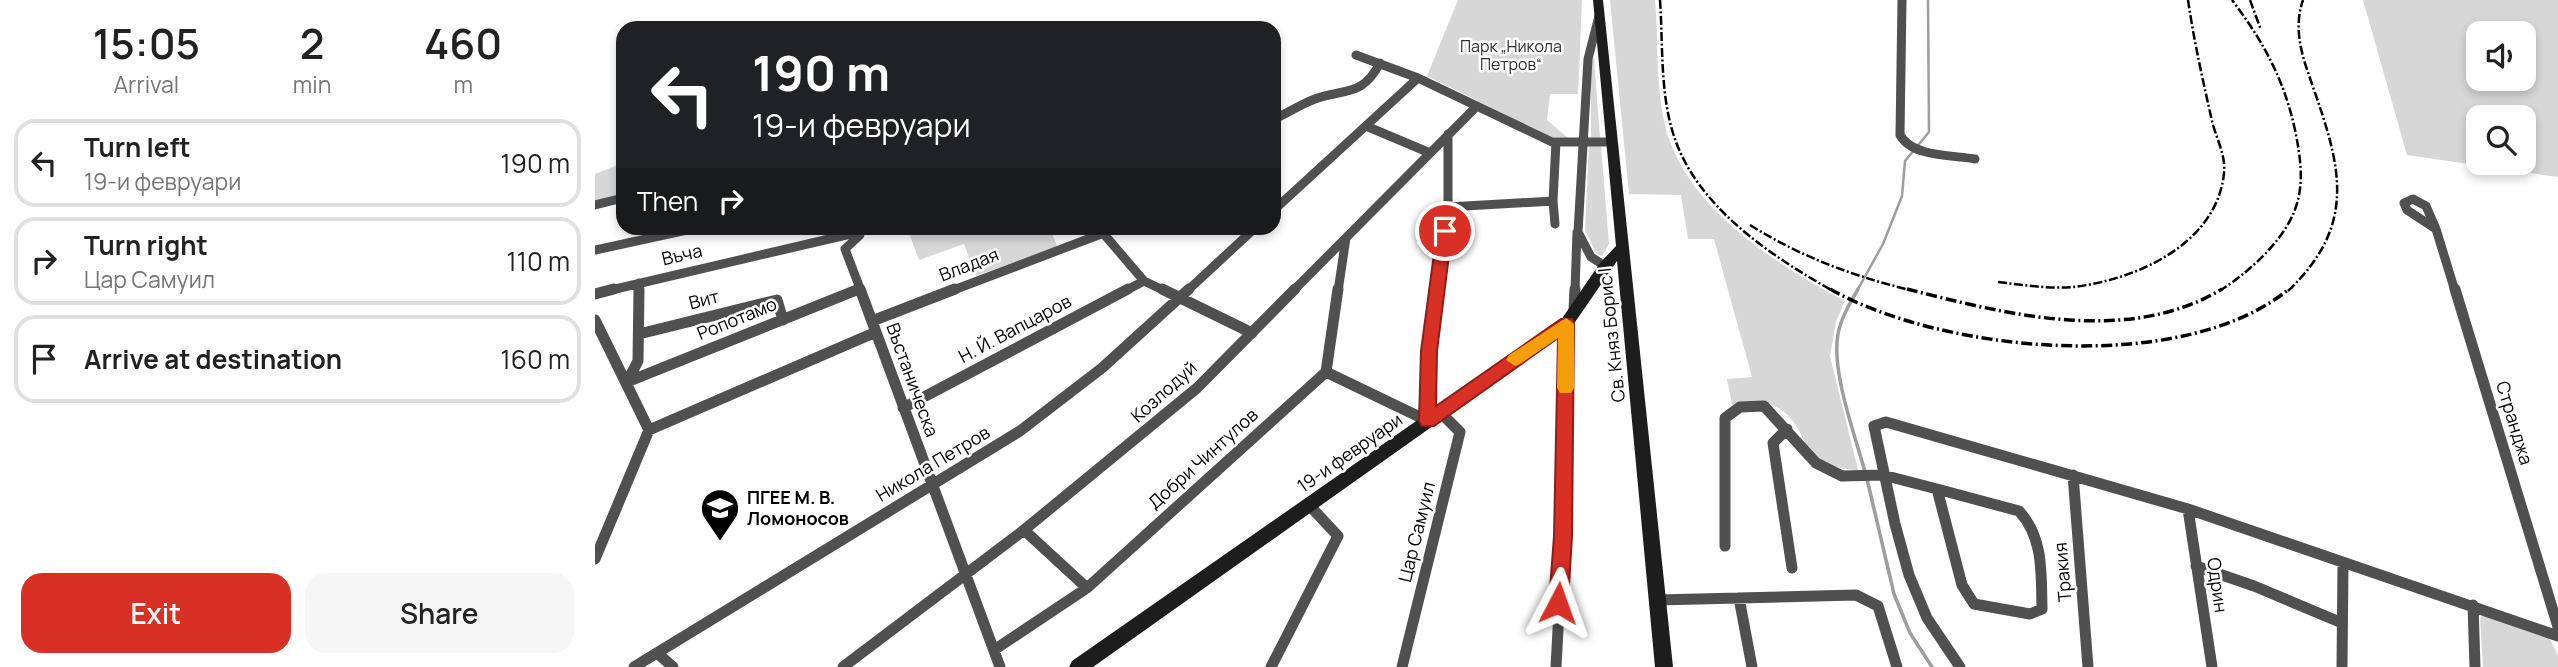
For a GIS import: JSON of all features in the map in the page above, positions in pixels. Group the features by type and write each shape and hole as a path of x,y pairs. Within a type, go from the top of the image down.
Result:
{"street":[{"name":"Св. Княз Борис I","path":"1598,0 1664,667"},
{"path":"1902,0 1900,135 1905,144 1918,150 1975,159"},
{"path":"1556,667 1570,317 1588,59 1599,16"},
{"path":"1356,55 1418,78 1556,142 1612,142"},
{"path":"1281,116 1310,101 1363,88 1380,63"},
{"path":"1281,204 1418,78"},
{"name":"Козлодуй","path":"843,667 1024,530 1197,388 1477,106"},
{"path":"1366,125 1430,153"},
{"path":"1346,238 1326,372 1434,417 1429,351 1448,207 1448,134"},
{"path":"1555,224 1553,201 1556,142"},
{"path":"596,204 616,200"},
{"path":"1448,207 1553,201"},
{"name":"Странджа","path":"2436,229 2558,627"},
{"path":"1577,232 1591,257 1605,266"},
{"path":"595,250 664,235"},
{"name":"Въча","path":"595,294 838,235"},
{"name":"Въстаническа","path":"860,235 845,249 1000,667"},
{"name":"Владая","path":"649,430 874,326 1098,235"},
{"path":"1105,235 1144,281 1252,333"},
{"name":"Никола Петров","path":"634,667 931,485 978,462 1089,381 1247,235"},
{"name":"19-и февруари","path":"1078,667 1434,417 1570,317 1605,266 1622,248"},
{"name":"Н. Й. Вапцаров","path":"903,408 1144,281"},
{"path":"627,382 638,361 639,283"},
{"name":"Ропотамо","path":"627,382 860,289"},
{"name":"Вит","path":"639,334 777,300 783,320"},
{"path":"595,320 649,430 595,559"},
{"name":"Добри Чинтулов","path":"994,650 1087,588 1326,372"},
{"path":"1725,547 1725,418 1740,407 1764,406 1816,463 1842,476 1883,475 2019,510 2027,517 2037,539 2042,610 2030,614 1973,604 1962,585 1937,489"},
{"name":"Цар Самуил","path":"1402,667 1460,432 1434,417"},
{"path":"1960,667 1927,618 1909,568 1883,475 1874,426 1886,422 2188,509 2558,636"},
{"path":"1787,429 1773,443 1792,568"},
{"name":"Тракия","path":"2073,475 2088,667"},
{"path":"1271,667 1338,536 1309,505"},
{"name":"Одрин","path":"2188,509 2212,667"},
{"path":"1024,530 1087,588"},
{"path":"2341,667 2343,563"},
{"path":"2196,566 2254,586 2342,623"},
{"path":"1657,600 1856,595 1878,606 1897,667"},
{"path":"1739,598 1752,667"},
{"path":"2473,605 2475,667"},
{"path":"657,653 673,667"}],"green space":[{"name":"Парк „Никола Петров“","path":"1458,0 1582,0 1578,94 1550,94 1547,120 1568,138 1551,137 1427,76"},
{"path":"1610,0 1655,0 1663,117 1679,161 1695,187 1716,211 1765,253 1845,301 1836,322 1830,356 1858,470 1821,461 1782,410 1758,401 1732,405 1727,379 1752,377 1714,239 1688,239 1681,195 1629,194"},
{"path":"2363,0 2558,0 2558,177 2536,174 2536,105 2466,105 2466,164 2407,155"},
{"path":"1594,58 1600,138 1591,138 1591,59"},
{"path":"1589,144 1601,145 1609,244 1602,256 1597,254 1585,231"},
{"path":"616,166 616,197 595,202 595,174"},
{"path":"910,235 1053,235 1057,246 976,276 964,244 919,260"},
{"path":"2484,613 2548,636 2558,655 2558,667 2483,667 2480,618"}],"waterway":[{"path":"1857,291 1883,244 1902,196 1905,161 1929,132 1928,0"},
{"path":"1858,289 1841,322 1837,349 1845,403 1865,472"},
{"path":"1867,479 1894,594 1910,633 1932,667"}],"railway":[{"path":"1660,0 1666,101 1673,133 1684,159 1699,184 1738,226 1785,262 1833,291"},
{"path":"1998,282 2073,287 2122,276 2147,267 2169,254 2190,238 2206,220 2218,198 2224,166 2205,91 2188,0"},
{"path":"2222,289 2249,269 2278,239 2295,211 2301,182 2295,130 2285,94 2263,46 2232,0"},
{"path":"2250,0 2261,30"},
{"path":"2288,291 2310,266 2325,242 2334,218 2337,193 2336,168 2330,142 2300,42 2299,21 2303,0"},
{"path":"1750,225 1829,265 1914,291"},
{"path":"1830,289 1878,311 1935,328 1997,340 2063,346 2127,344 2189,335 2244,317 2289,289"},
{"path":"1907,289 2025,315 2107,321 2147,317 2185,306 2222,289"}],"slow traffic":[{"path":"1515,360 1566,324 1565,388"}],"place":[{"name":"ПГЕЕ М. В. Ломоносов","path":"720,542"}],"route":[{"path":"1445,231 1429,351 1428,421 1566,324 1563,536 1558,603"}]}
